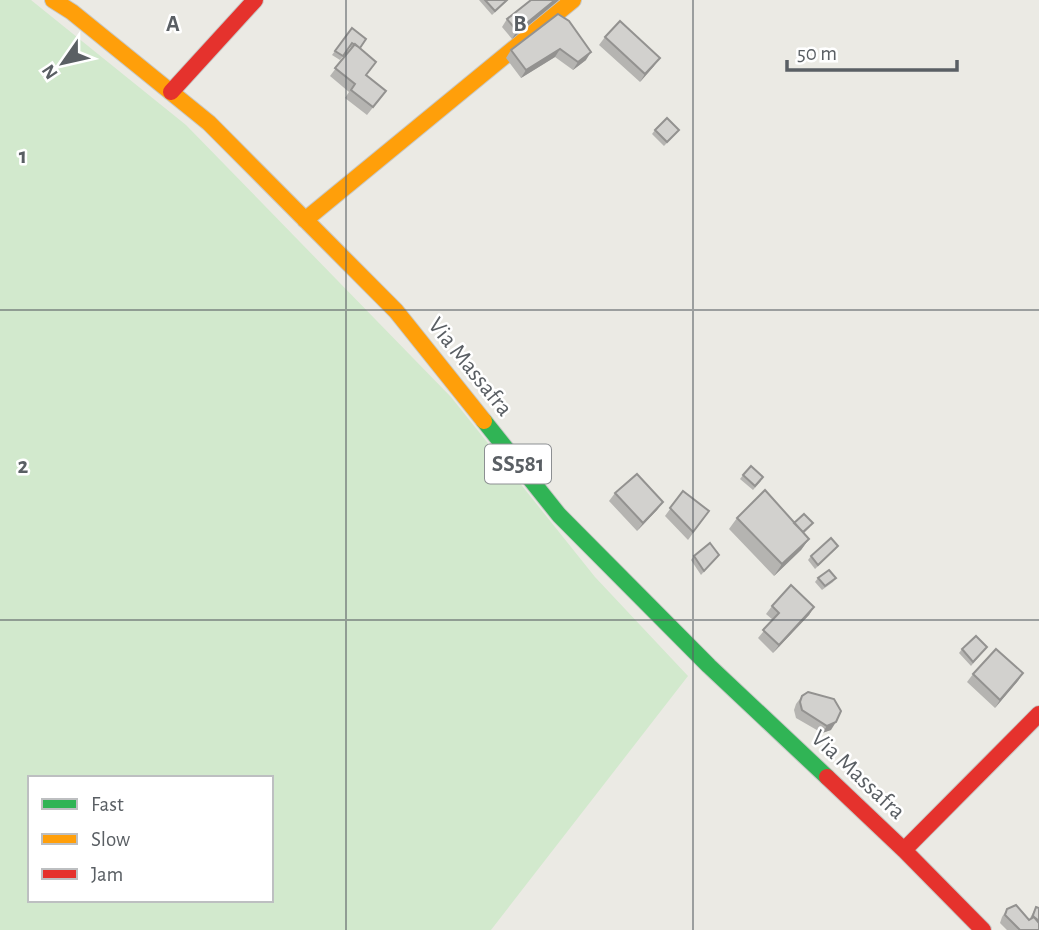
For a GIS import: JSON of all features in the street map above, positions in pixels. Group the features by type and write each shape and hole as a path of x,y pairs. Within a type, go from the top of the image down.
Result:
{"main road":[{"name":"Via Massafra","path":"53,0 72,12 209,123 396,311 559,515 709,666 904,850 983,930"},
{"path":"171,92 255,0"},
{"path":"306,220 573,0"},
{"path":"904,850 1039,714"}],"green space":[{"path":"0,0 31,0 186,125 451,397 595,577 688,676 491,930 0,930"}],"building":[{"path":"485,0 507,0 495,11"},
{"path":"531,0 555,0 517,31 507,19"},
{"path":"558,14 569,21 591,52 578,62 560,49 526,70 511,50"},
{"path":"620,21 660,58 645,74 605,37"},
{"path":"352,28 366,39 360,48 352,43 343,56 335,51"},
{"path":"355,44 376,62 366,75 386,91 373,107 351,90 355,84 335,68"},
{"path":"667,118 679,130 667,142 655,130"},
{"path":"751,466 763,477 755,486 743,475"},
{"path":"637,474 663,502 643,523 615,493"},
{"path":"765,490 809,539 782,564 737,518"},
{"path":"683,491 709,511 693,532 670,508"},
{"path":"804,514 813,523 803,532 794,523"},
{"path":"831,538 838,546 818,565 811,556"},
{"path":"710,543 719,555 704,571 694,556"},
{"path":"829,570 836,578 825,586 818,578"},
{"path":"791,585 814,607 779,645 763,630 779,613 772,606"},
{"path":"976,636 987,647 973,662 962,649"},
{"path":"996,649 1023,673 1000,700 973,674"},
{"path":"808,692 834,699 841,711 836,722 827,726 802,710 802,696"},
{"path":"1016,905 1029,920 1034,917 1039,923 1039,930 1020,930 1005,915 1007,909"},
{"path":"1036,907 1039,908 1039,921 1032,918"}],"traffic: fast":[{"path":"484,421 559,515 709,666 827,777"}],"traffic: slow":[{"path":"53,0 72,12 209,123 396,311 484,421"},
{"path":"305,220 573,0"}],"traffic: jam":[{"path":"171,92 255,0"},
{"path":"904,850 1039,714"},
{"path":"827,777 983,930"}]}
